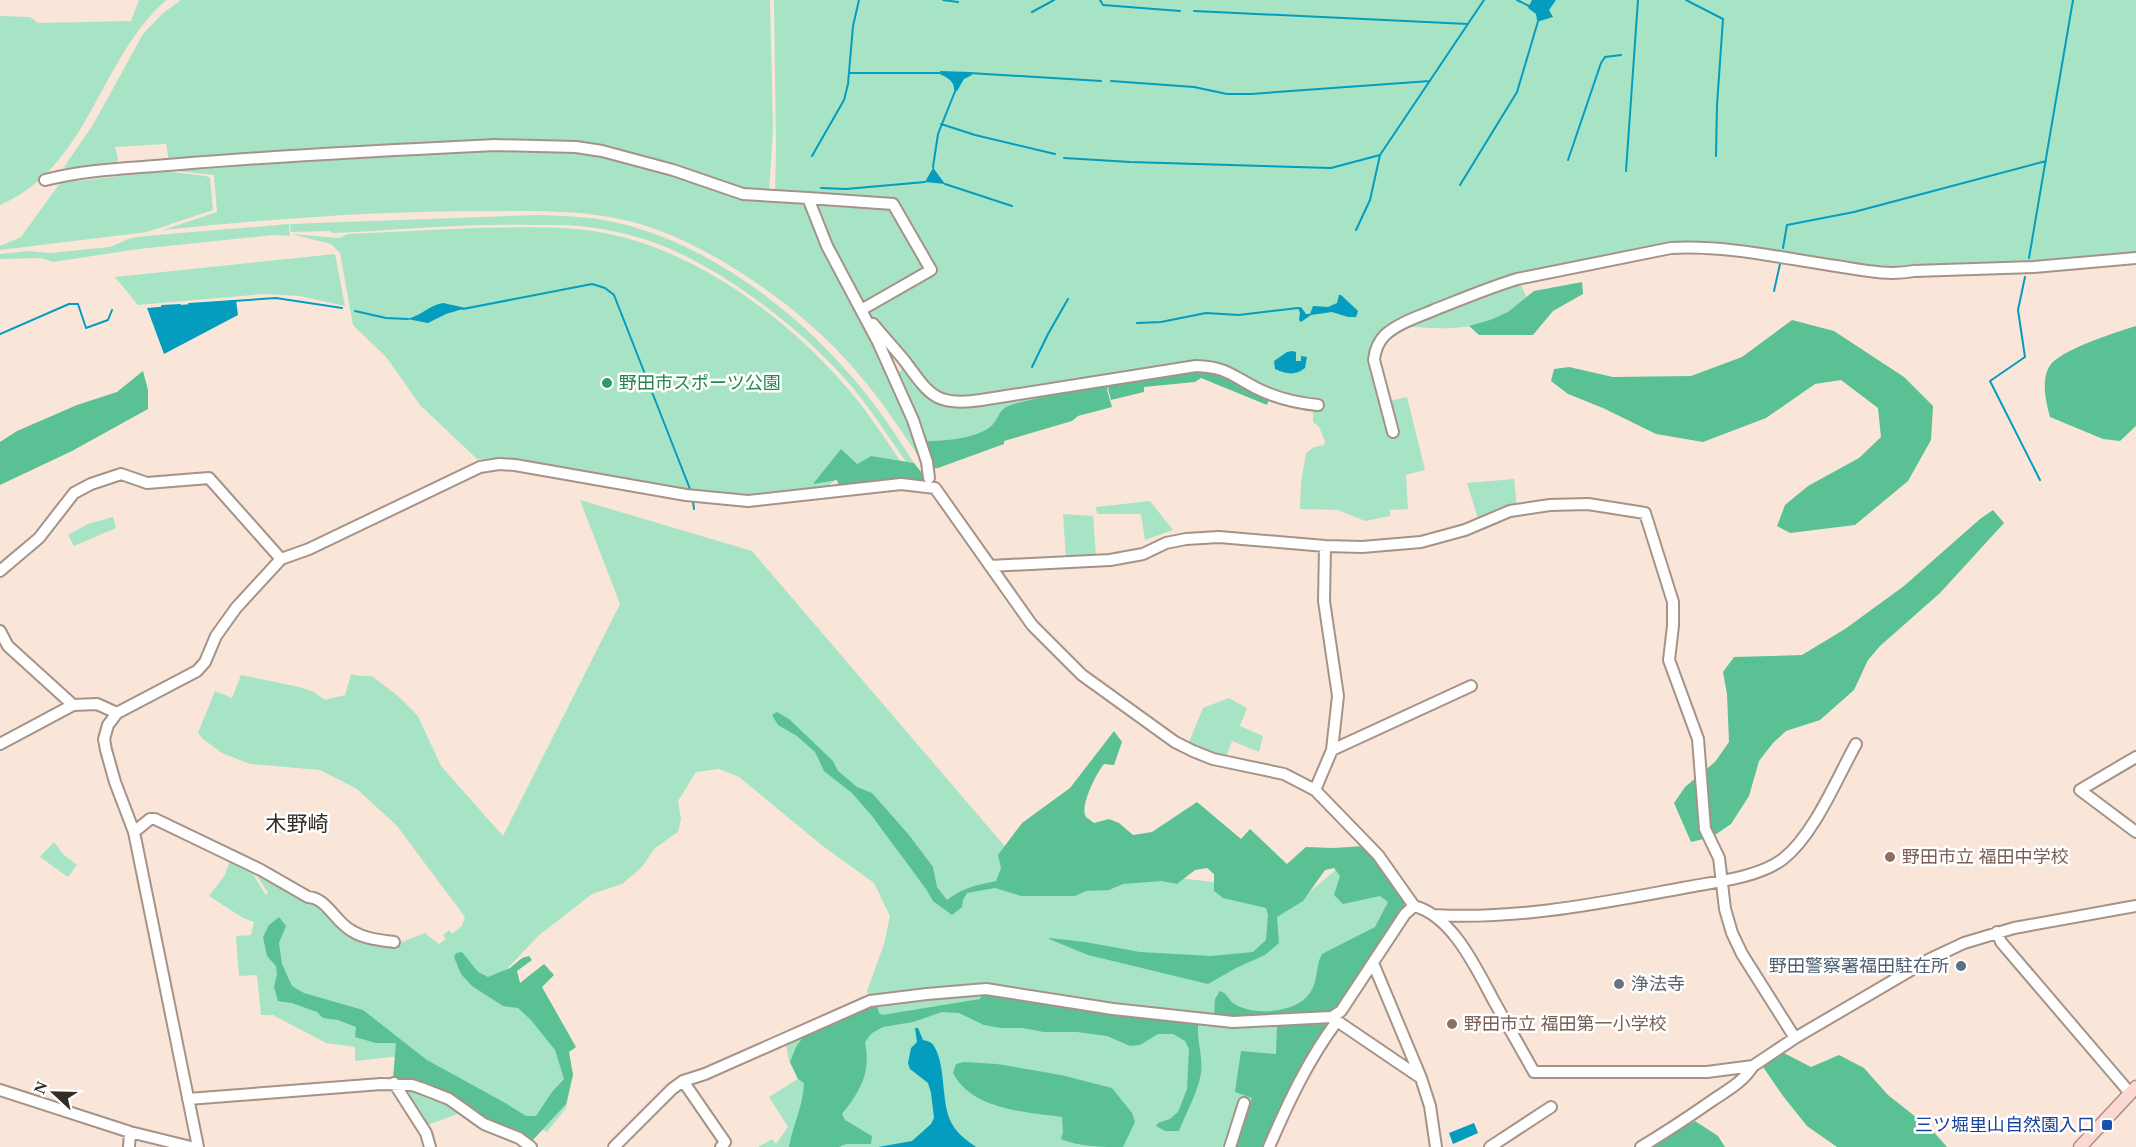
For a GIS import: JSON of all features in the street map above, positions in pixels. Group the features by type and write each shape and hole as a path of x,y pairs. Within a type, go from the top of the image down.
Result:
{"main road":[{"path":"2080,1147 2133,1090"}],"street":[{"path":"45,180 63,175 222,160 483,146 576,147 602,151 673,170 743,194 893,204 931,270 861,310"},
{"path":"808,198 827,246 894,376 919,436 930,482"},
{"path":"1392,432 1374,360 1381,340 1391,330 1406,322 1486,289 1517,279 1671,248 1694,247 1727,248 1831,265 1899,273 1914,270 2036,267 2136,258"},
{"path":"861,310 921,384 933,395 959,403 1196,366 1223,369 1269,394 1297,403 1318,405"},
{"path":"894,376 903,366 908,366"},
{"path":"920,463 930,482 1032,625 1082,675 1157,729 1193,751 1213,759 1284,774 1315,790 1378,855 1409,910"},
{"path":"198,1147 134,832 115,782 104,739 108,725 117,713 197,671 205,662 222,626 281,559 309,549 480,467 499,464 686,495 748,501 873,486 930,482"},
{"path":"0,571 39,538 74,493 91,484 121,474 147,483 208,478 281,559"},
{"path":"990,566 1110,560 1143,554 1166,543 1219,537 1362,547 1421,542 1465,530 1510,511 1550,505 1588,504 1645,513 1673,602 1669,660 1698,739 1706,829 1719,858 1725,909 1732,933 1743,954 1795,1038"},
{"path":"1315,790 1332,750 1338,696 1324,601 1325,546"},
{"path":"0,631 8,646 73,705"},
{"path":"1332,750 1471,686"},
{"path":"0,744 73,705 97,704 117,713"},
{"path":"1434,915 1472,917 1540,912 1720,881 1765,869 1792,850 1814,820 1856,744"},
{"path":"2136,757 2080,790 2136,832"},
{"path":"134,832 150,819 155,819 261,870 308,897 316,897 337,920 351,931 371,939 393,942"},
{"path":"1409,910 1425,909 1434,915 1467,952 1534,1072 1707,1072 1753,1066 1795,1038 1930,959 1964,943 1997,932 2136,906"},
{"path":"1269,1147 1290,1099 1317,1048 1409,910"},
{"path":"1997,932 2001,942 2133,1090"},
{"path":"1373,963 1421,1078 1430,1106 1436,1147"},
{"path":"614,1147 672,1089 683,1081 705,1074 870,1002 927,994 986,989 1113,1009 1233,1022 1332,1017 1421,1078"},
{"path":"1641,1147 1729,1089 1748,1075 1753,1066"},
{"path":"683,1081 725,1142 721,1147"},
{"path":"188,1099 394,1083 412,1085 449,1100 484,1124 519,1138 531,1147"},
{"path":"394,1083 426,1133 430,1147"},
{"path":"0,1090 130,1132 191,1147"},
{"path":"1230,1147 1244,1103"},
{"path":"1490,1147 1551,1107"},
{"path":"129,1147 130,1132"}],"green space":[{"path":"139,0 166,0 143,25 74,139 54,165 30,188 0,205 0,16 30,17 38,23 131,21"},
{"path":"181,0 770,0 773,130 769,192 753,193 595,144 525,140 343,147 169,162 166,144 115,147 118,158 116,166 112,167 106,164 69,169 64,167 94,123 143,34 162,14"},
{"path":"774,0 2136,0 2136,255 1927,270 1873,267 1724,244 1689,243 1522,274 1400,320 1371,362 1380,403 1407,397 1425,470 1406,475 1408,509 1390,510 1390,516 1365,521 1338,510 1300,509 1306,453 1314,447 1324,445 1325,441 1319,427 1313,422 1313,402 1275,394 1224,367 960,400 939,396 865,313 934,271 897,207 775,195"},
{"path":"493,147 599,152 728,192 804,200 901,396 927,470 866,383 835,348 783,302 724,262 693,245 633,222 596,215 559,212 444,211 324,216 163,230 217,212 214,175 169,170 168,168"},
{"path":"162,171 210,178 213,210 147,232 0,250 0,246 21,237 60,183"},
{"path":"812,201 888,204 928,268 861,307 836,259"},
{"path":"537,215 594,219 645,231 677,243 739,277 796,321 854,379 890,426 914,463 906,462 847,381 784,321 760,302 709,269 658,244 592,227 574,226 479,225 333,233 329,231 291,232 290,224"},
{"path":"289,224 290,236 273,235 139,249 53,262 41,258 0,259 0,254 28,251 50,253 110,247 131,238 145,236"},
{"name":"野田市スポーツ公園","path":"549,227 593,231 628,239 697,266 761,307 817,355 857,400 901,462 871,456 845,471 826,488 742,495 676,488 503,458 477,459 420,405 387,358 353,325 340,253 331,244 291,234 339,238 348,234"},
{"path":"335,254 345,306 300,296 264,294 138,305 115,277"},
{"path":"1582,282 1583,294 1553,311 1533,335 1479,335 1469,326 1508,312 1534,291"},
{"path":"1520,283 1527,298 1513,309 1484,323 1453,328 1403,326"},
{"path":"1792,320 1834,331 1904,377 1933,406 1931,440 1908,481 1855,525 1790,533 1777,526 1785,505 1808,486 1859,458 1881,437 1878,408 1841,380 1815,384 1766,418 1703,442 1656,434 1568,394 1551,381 1554,369 1569,367 1613,377 1691,376 1742,357"},
{"path":"2136,326 2136,426 2120,441 2103,439 2050,417 2045,385 2049,367 2075,348"},
{"path":"904,368 932,397 1028,395 1075,390 1047,394 1008,406 1002,410 990,427 976,434 949,440 923,441 897,374"},
{"path":"1211,369 1270,397 1267,405 1201,378 1195,382 1144,387 1144,392 1111,400 1108,389 1110,382"},
{"path":"143,371 148,390 148,409 72,451 0,485 0,442 17,431 77,405 117,392"},
{"path":"1109,382 1107,390 1112,407 1004,441 1004,444 930,469 923,441 967,437 990,427 1002,410 1012,404 1047,394"},
{"path":"841,449 857,464 871,456 914,463 926,478 922,482 839,486 837,480 813,484"},
{"path":"1514,479 1517,508 1479,522 1467,483"},
{"path":"580,500 752,551 1014,857 1307,894 1364,846 1404,905 1344,1002 1229,1019 1113,1005 1010,988 869,998 867,991 884,944 890,916 874,883 824,847 739,777 719,769 696,772 678,801 681,819 678,832 655,848 642,867 622,884 592,894 538,936 491,986 531,1013 570,1061 573,1075 566,1108 547,1132 429,1071 419,1054 355,1061 355,1047 326,1043 273,1015 261,1015 257,975 239,976 236,936 251,935 254,922 243,918 209,896 225,875 230,861 251,871 266,895 268,893 254,871 315,901 337,923 397,944 425,933 439,944 446,939 443,935 449,930 452,934 462,926 465,917 397,826 357,789 320,770 250,764 222,753 203,739 198,733 215,691 232,698 241,675 299,687 312,691 325,700 345,695 351,674 372,676 398,696 418,716 441,766 503,836 620,604"},
{"path":"1150,501 1173,530 1145,540 1141,514 1097,514 1096,507"},
{"path":"1993,510 2004,523 1940,593 1880,646 1868,660 1854,690 1820,720 1786,731 1773,743 1759,761 1749,796 1731,824 1712,837 1691,842 1674,803 1685,787 1715,762 1729,742 1727,694 1723,672 1734,657 1802,655 1845,629 1904,586"},
{"path":"1063,514 1093,516 1096,557 1066,559"},
{"path":"113,517 116,528 74,546 68,535 88,524"},
{"path":"1229,698 1247,708 1240,726 1263,736 1259,752 1232,741 1226,757 1188,744 1203,708"},
{"path":"777,712 789,719 833,761 838,771 857,787 872,793 909,835 933,867 937,887 947,900 964,890 996,881 1001,868 998,855 1022,823 1070,788 1114,731 1122,742 1114,765 1104,764 1101,768 1093,782 1085,806 1086,817 1094,823 1109,819 1119,823 1133,835 1152,832 1197,802 1241,839 1250,829 1287,864 1306,847 1364,846 1404,899 1404,910 1344,1002 1329,1015 1214,1018 1215,999 1220,991 1233,1003 1252,1010 1285,1009 1304,1000 1313,988 1322,954 1375,927 1388,902 1380,896 1343,904 1334,895 1340,876 1334,868 1325,870 1303,901 1277,917 1279,943 1265,955 1208,984 1088,955 1049,939 1085,942 1140,952 1211,956 1253,952 1266,940 1268,915 1266,908 1223,898 1214,891 1214,874 1207,868 1195,870 1177,884 1162,881 1123,884 1109,890 1086,891 1075,896 1021,896 995,888 967,893 962,907 952,915 933,901 872,816 852,793 824,771 815,752 797,736 778,725 772,715"},
{"path":"54,842 64,855 77,865 68,877 40,857"},
{"path":"279,917 286,926 279,943 282,964 292,986 304,993 363,1010 427,1060 526,1116 536,1116 564,1079 555,1050 531,1020 518,1008 503,1006 472,986 461,974 454,957 456,953 462,952 478,972 488,977 510,968 522,958 529,956 532,960 517,971 520,983 544,964 554,975 542,987 576,1047 569,1052 573,1075 566,1104 532,1141 409,1080 393,1078 396,1043 376,1043 355,1037 356,1027 338,1020 323,1018 317,1012 292,1003 278,1001 274,987 276,966 267,956 263,937 269,925"},
{"path":"982,995 999,995 1198,1025 1201,1073 1195,1095 1179,1131 1165,1131 1156,1126 1178,1112 1187,1089 1189,1049 1185,1041 1173,1034 1158,1034 1140,1045 1130,1046 1107,1036 1001,1028 984,1025 959,1013 942,1012 913,1022 883,1027 872,1033 865,1042 867,1063 863,1081 842,1114 845,1120 872,1136 871,1144 846,1144 839,1147 789,1147 802,1100 804,1083 798,1079 790,1062 803,1037 860,1011 877,1006 882,1015 980,999"},
{"path":"988,995 1218,1027 1325,1024 1287,1079 1266,1147 758,1147 772,1139 776,1144 788,1127 769,1097 798,1079 789,1061 786,1044 844,1017 877,1006 925,998"},
{"path":"1331,1024 1288,1092 1266,1147 1235,1147 1252,1098 1235,1092 1241,1051 1276,1054 1277,1026"},
{"path":"1782,1052 1811,1067 1839,1055 1864,1068 1888,1095 1931,1129 1947,1147 1837,1147 1807,1126 1761,1064"},
{"path":"964,1062 997,1064 1061,1075 1112,1088 1132,1113 1135,1122 1123,1147 1091,1146 1069,1142 1061,1139 1062,1117 1017,1111 986,1102 973,1095 953,1073 956,1064"},
{"path":"398,1087 428,1095 460,1113 425,1126"},
{"path":"1695,1121 1718,1136 1725,1147 1651,1147"}],"water":[{"path":"1532,0 1556,0 1549,10 1553,17 1537,20 1536,14 1528,8"},
{"path":"940,71 971,72 972,75 964,79 957,91 946,77 941,75"},
{"path":"934,166 934,169 945,184 925,182"},
{"path":"1339,295 1358,311 1356,317 1332,312 1311,315 1301,322 1299,320 1298,308 1301,307 1306,314 1310,314 1313,306 1328,307 1337,303"},
{"path":"236,300 238,315 164,354 147,308"},
{"path":"443,303 466,308 428,323 407,319 433,306"},
{"path":"1292,351 1296,352 1296,361 1301,361 1301,356 1307,357 1305,368 1290,373 1275,369 1274,361"},
{"path":"915,1028 918,1028 923,1040 933,1045 938,1054 945,1102 952,1124 976,1147 878,1147 912,1141 931,1124 934,1118 928,1083 910,1069 908,1063 911,1048 917,1042"},
{"path":"1474,1123 1478,1133 1453,1144 1449,1133"}],"waterway":[{"path":"812,156 844,100 848,84 853,26 859,0"},
{"path":"943,0 958,2"},
{"path":"1032,12 1054,0"},
{"path":"1100,0 1103,5 1180,11"},
{"path":"1356,230 1370,200 1380,155 1484,0"},
{"path":"1517,0 1529,6"},
{"path":"1626,171 1638,0"},
{"path":"1686,0 1723,19 1716,156"},
{"path":"2029,258 2073,0"},
{"path":"1194,11 1468,24"},
{"path":"1460,185 1517,92 1539,18"},
{"path":"1568,160 1601,63 1605,57 1621,55"},
{"path":"849,73 942,73"},
{"path":"969,73 1101,81"},
{"path":"1111,81 1194,87 1227,94 1430,81"},
{"path":"933,167 938,134 956,89"},
{"path":"941,124 975,135 1055,154"},
{"path":"1064,158 1331,168 1380,155"},
{"path":"1783,248 1787,225 1854,212 2046,161"},
{"path":"821,188 846,189 925,182"},
{"path":"945,184 1012,206"},
{"path":"1774,291 1780,264"},
{"path":"2025,277 2018,310 2025,357 1990,381 2040,480"},
{"path":"463,309 592,284 605,288 614,295 690,489"},
{"path":"189,304 276,298 342,308"},
{"path":"1032,367 1068,299"},
{"path":"0,334 69,304 78,304 86,328 108,320 112,310"},
{"path":"162,306 180,305"},
{"path":"1137,323 1161,322 1206,313 1239,315 1298,308"},
{"path":"355,311 386,318 408,319"},
{"path":"693,502 694,509"}],"place":[{"name":"野田市スポーツ公園","path":"607,383"},
{"name":"野田市立 福田中学校","path":"1890,857"},
{"name":"野田警察署福田駐在所","path":"1961,966"},
{"name":"浄法寺","path":"1619,984"},
{"name":"野田市立 福田第一小学校","path":"1452,1024"},
{"name":"三ツ堀里山自然園入口","path":"2107,1125"}],"district":[{"name":"木野崎","path":"297,824"}]}
